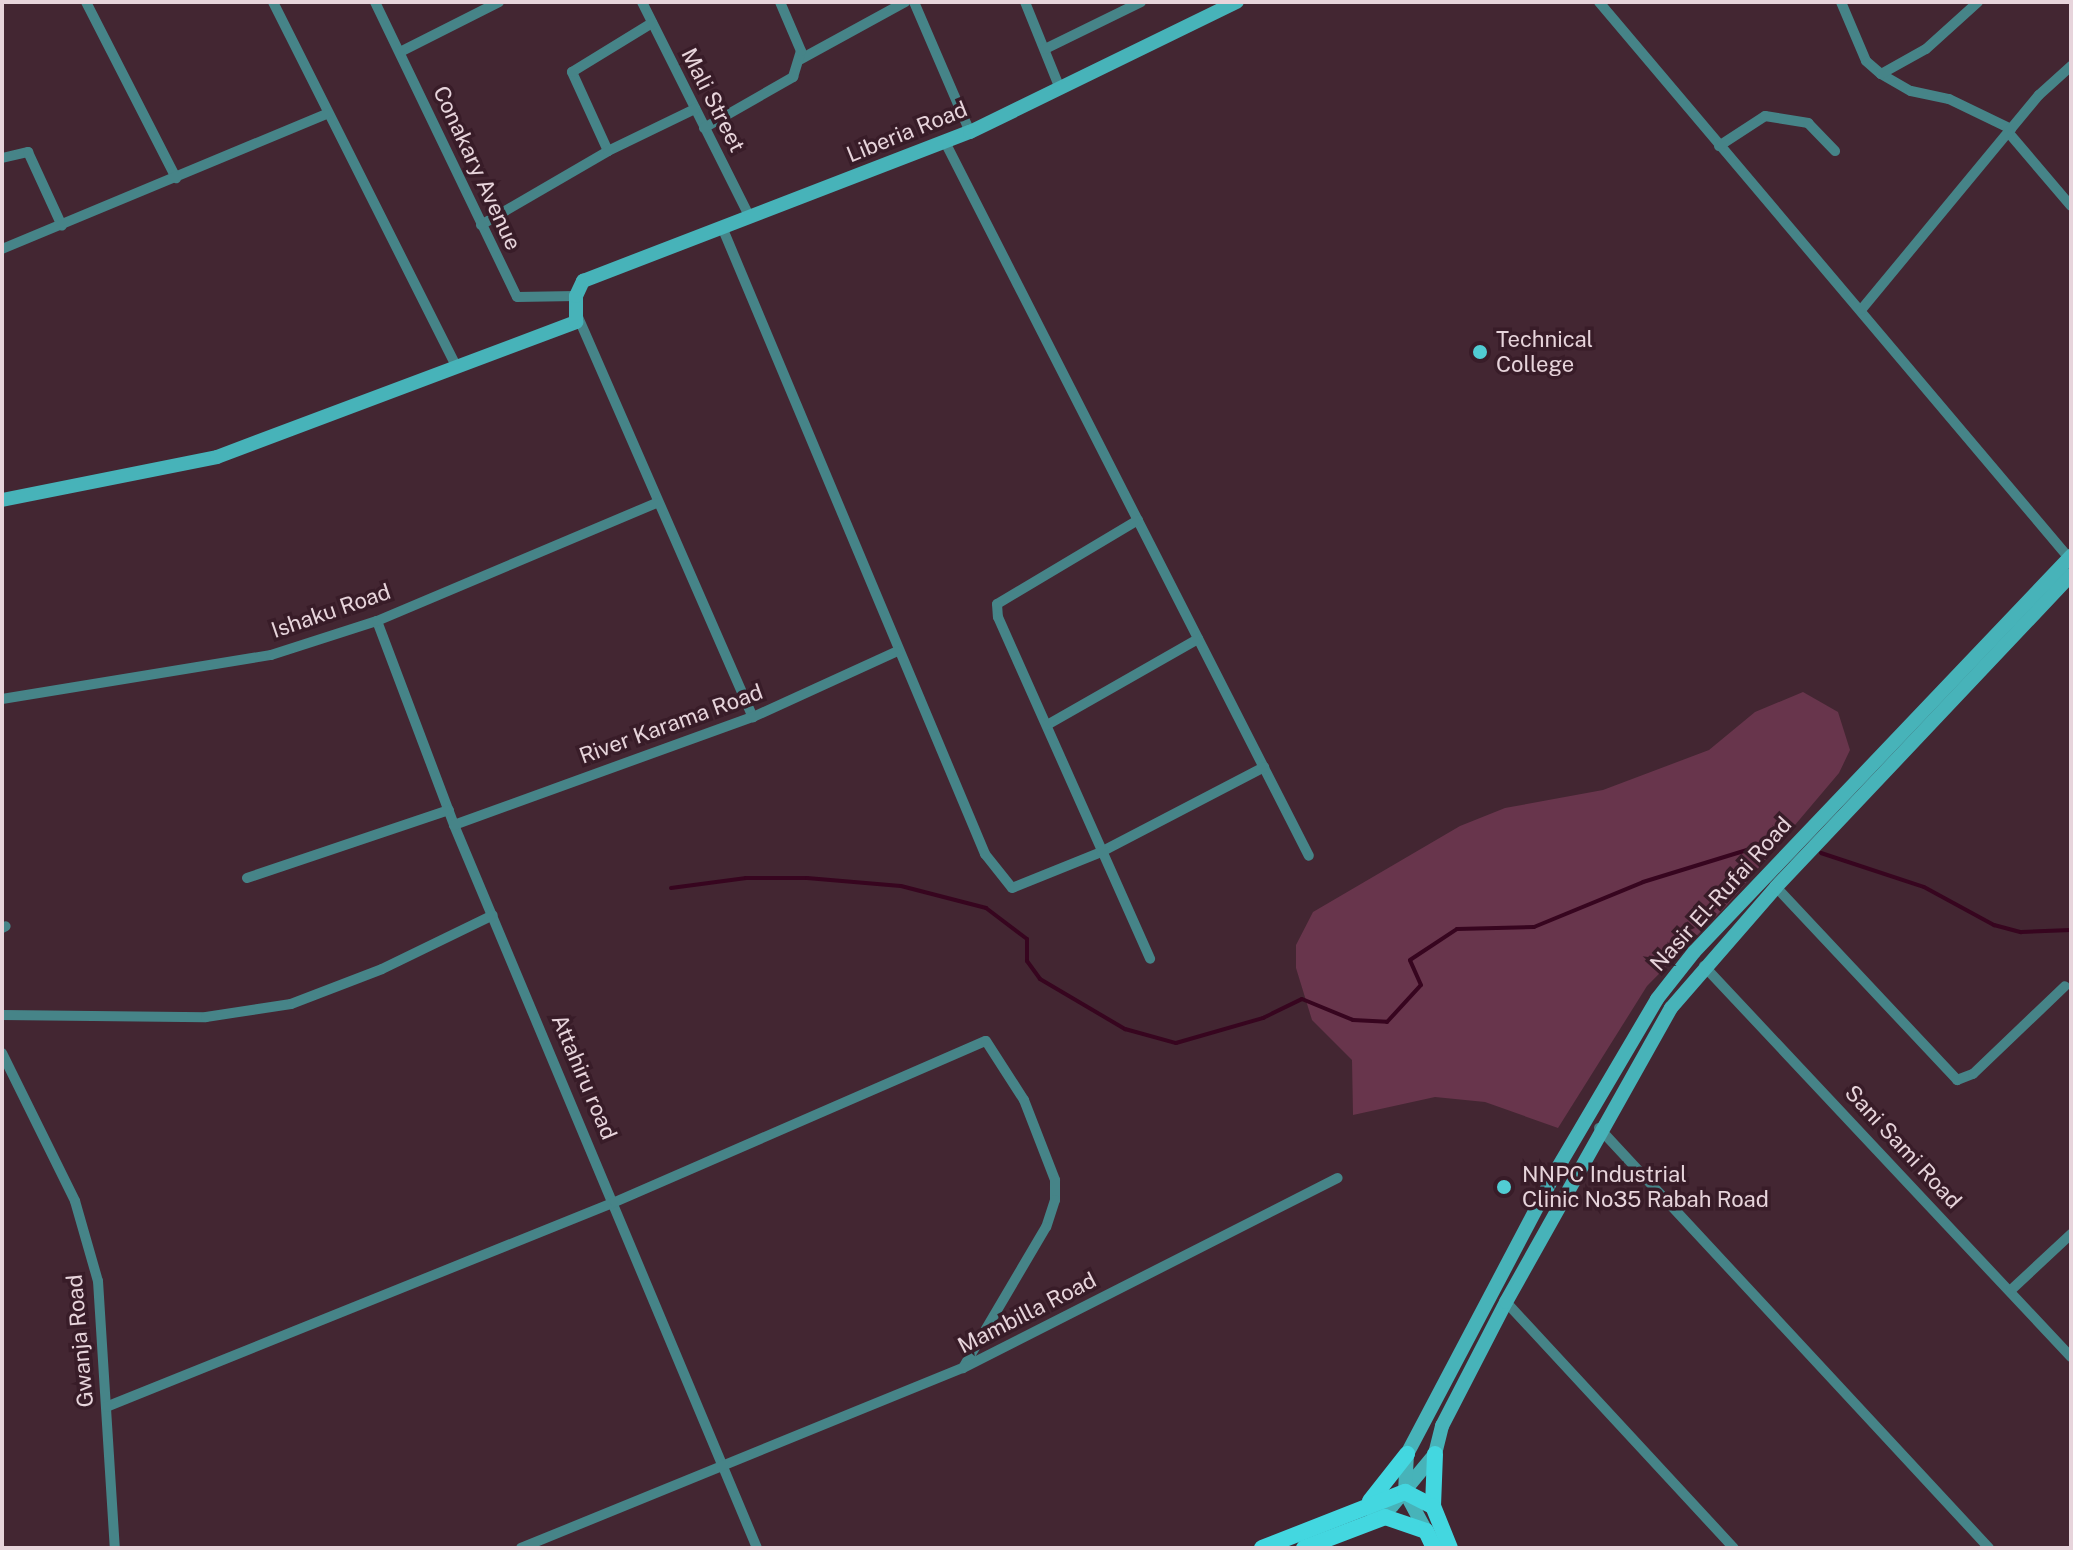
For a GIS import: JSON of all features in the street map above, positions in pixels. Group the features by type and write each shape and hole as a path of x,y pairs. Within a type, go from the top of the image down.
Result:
{"main road":[{"name":"Liberia Road","path":"576,296 583,281 970,132 1231,3"},
{"path":"2,500 217,457 578,317 576,296"},
{"name":"Nasir El-Rufai Road","path":"1405,1492 1435,1454 1442,1426 1643,1050 1704,966 1865,782 2070,557"},
{"name":"Nasir El-Rufai Road","path":"1405,1492 1407,1454 1557,1169 1657,999 1865,782 2071,575"},
{"path":"1369,1513 1407,1454"},
{"path":"1435,1454 1433,1506 1450,1548"},
{"path":"1405,1492 1433,1506"},
{"path":"1304,1548 1405,1492"},
{"path":"1405,1492 1434,1548"},
{"path":"1262,1548 1369,1513 1397,1517 1426,1531"}],"street":[{"path":"86,2 176,178"},
{"path":"273,2 456,366"},
{"name":"Conakary Avenue","path":"375,2 517,297 576,296"},
{"path":"400,52 483,6 499,2"},
{"name":"Mali Street","path":"642,2 749,216"},
{"path":"780,2 801,59"},
{"path":"704,128 778,88 793,77 801,59 905,2"},
{"path":"914,2 970,132"},
{"path":"1025,2 1059,86"},
{"path":"1045,49 1141,2"},
{"path":"1599,2 2070,557"},
{"path":"1841,2 1866,61 1881,74 1911,91 1949,99 2010,130 2071,206"},
{"path":"1881,74 1926,49 1978,2"},
{"path":"608,151 572,72 652,23"},
{"path":"1861,310 2010,130 2071,66"},
{"path":"481,225 608,151 695,109"},
{"path":"2,248 62,226 328,113"},
{"path":"1719,146 1765,116 1808,123 1835,151"},
{"path":"945,142 1309,856"},
{"path":"2,158 28,152 62,226"},
{"path":"722,227 985,854 1012,888 1101,852 1264,767"},
{"path":"578,317 656,503 753,717"},
{"name":"Ishaku Road","path":"2,699 221,666 377,621 656,503"},
{"path":"1138,520 997,604 998,617 1150,959"},
{"name":"Attahiru road","path":"377,621 454,825 615,1202 757,1548"},
{"path":"1047,725 1198,639"},
{"name":"River Karama Road","path":"454,825 753,717 898,651"},
{"path":"247,878 449,810"},
{"path":"1776,887 1957,1080 1973,1074 2065,986"},
{"path":"2,1015 206,1017 291,1004 382,969 493,915"},
{"name":"Sani Sami Road","path":"1704,966 2071,1357"},
{"path":"106,1407 615,1202 986,1041 1024,1100 1055,1180 1055,1200 1046,1227 963,1368"},
{"name":"Gwanja Road","path":"2,1053 75,1201 98,1281 115,1548"},
{"path":"1599,1128 1989,1548"},
{"name":"Mambilla Road","path":"521,1548 963,1368 1338,1178"},
{"path":"2011,1290 2071,1234"},
{"path":"1506,1302 1734,1548"}],"shaded area":[{"path":"1803,692 1838,712 1850,750 1839,773 1727,905 1647,986 1558,1128 1485,1102 1435,1097 1353,1115 1352,1060 1312,1020 1296,968 1296,945 1313,912 1460,826 1505,808 1603,790 1709,750 1755,712"}],"waterway":[{"path":"671,888 746,878 807,878 901,886 986,908 1027,939 1027,961 1040,979 1125,1029 1176,1043 1263,1018 1302,999 1353,1020 1387,1022 1421,985 1410,960 1457,929 1534,927 1643,882 1757,847"},
{"path":"1821,853 1924,887 1994,925 2021,932 2071,930"}],"place":[{"name":"Technical College","path":"1480,352"},
{"name":"NNPC Industrial Clinic No35 Rabah Road","path":"1504,1187"}]}
